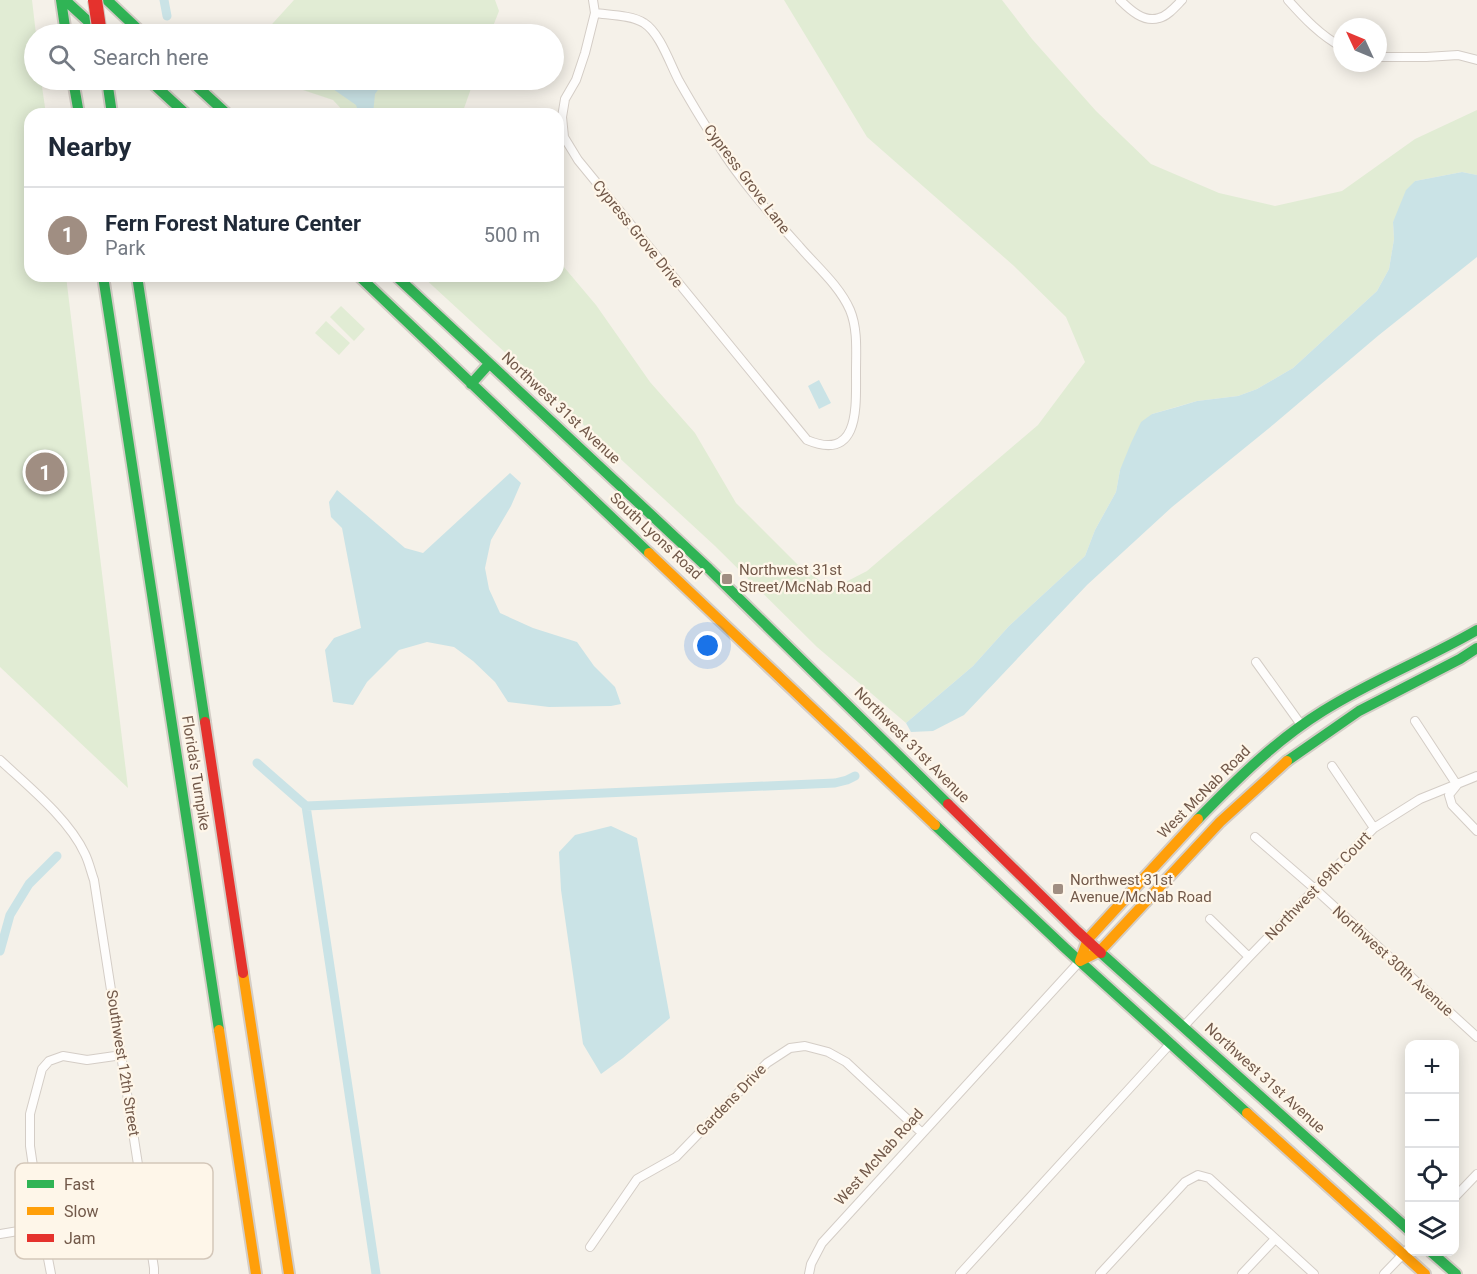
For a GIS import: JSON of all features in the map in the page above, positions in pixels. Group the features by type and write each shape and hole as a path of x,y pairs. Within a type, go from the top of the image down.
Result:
{"main road":[{"path":"63,0 65,24"},
{"path":"63,0 90,24"},
{"path":"95,0 99,24"},
{"path":"107,0 132,24"},
{"path":"75,90 78,108"},
{"path":"108,90 111,108"},
{"path":"161,90 180,108"},
{"path":"201,90 221,108"},
{"name":"Florida's Turnpike","path":"104,282 256,1274"},
{"name":"Florida's Turnpike","path":"138,282 289,1274"},
{"name":"South Lyons Road","path":"365,282 1080,961"},
{"name":"Northwest 31st Avenue","path":"402,282 709,569 1100,951 1405,1227"},
{"path":"471,384 489,364"},
{"name":"West McNab Road","path":"1080,961 1088,939 1200,816 1242,774 1302,726 1350,695 1451,646 1477,630"},
{"name":"West McNab Road","path":"1080,961 1100,951 1220,822 1285,762 1359,711 1477,648"},
{"path":"1080,961 1405,1249"},
{"path":"1411,1256 1425,1274"},
{"path":"1436,1256 1456,1274"}],"street":[{"name":"Cypress Grove Drive","path":"563,108 564,99 576,80 585,53 595,13 593,0"},
{"path":"1120,0 1131,11 1144,18 1158,19 1182,0"},
{"path":"1288,0 1305,19 1333,41"},
{"name":"Cypress Grove Lane","path":"595,13 627,17 644,23 655,34 717,144 758,199 836,287 850,310 856,336 856,413 852,428 843,440 830,445 807,440"},
{"path":"1387,57 1458,55 1477,60"},
{"name":"Cypress Grove Drive","path":"564,137 578,160 807,440"},
{"path":"1256,662 1302,726"},
{"path":"1416,721 1457,785 1449,795 1452,805 1477,831"},
{"name":"Southwest 12th Street","path":"0,760 67,825 85,853 94,880 138,1163"},
{"path":"1332,766 1374,828"},
{"name":"Northwest 69th Court","path":"1183,1027 1374,828 1420,799 1477,776"},
{"name":"Northwest 30th Avenue","path":"1255,837 1477,1037"},
{"path":"1210,919 1249,957"},
{"name":"West McNab Road","path":"809,1274 811,1264 822,1243 1080,961"},
{"path":"960,1274 1171,1043"},
{"name":"Gardens Drive","path":"590,1247 637,1179 676,1157 767,1063 790,1048 805,1046 828,1052 846,1062 922,1133"},
{"path":"33,1163 30,1114 42,1069 49,1061 63,1056 87,1060 122,1055"},
{"path":"1459,1194 1477,1174"},
{"path":"1100,1274 1185,1182 1198,1175 1209,1178 1314,1274"},
{"path":"0,1234 15,1232"},
{"path":"1242,1274 1275,1239"},
{"path":"1384,1274 1405,1251"},
{"path":"48,1259 51,1274"},
{"name":"Southwest 12th Street","path":"153,1259 154,1274"}],"green space":[{"path":"0,0 32,0 35,24 24,24 24,90 42,90 45,108 24,108 24,282 67,282 128,788 0,667"},
{"path":"294,0 495,0 499,11 494,24 272,24"},
{"path":"784,0 1002,0 1032,39 1096,111 1151,164 1219,193 1275,206 1342,191 1415,139 1477,110 1477,175 1462,172 1415,181 1393,222 1394,239 1389,269 1377,291 1293,368 1257,389 1238,396 1197,401 1152,414 1120,470 1116,492 1095,530 1085,556 1009,626 973,666 906,723 817,647 715,546 429,282 564,282 564,267 596,305 650,382 695,433 736,503 800,567 832,589 867,571 1038,425 1085,362 1066,317 1014,266 867,137"},
{"path":"303,90 470,90 464,108 340,108 333,100"},
{"path":"341,306 365,329 354,341 330,317"},
{"path":"326,321 350,343 339,355 315,333"}],"water":[{"path":"334,90 378,90 375,94 374,108 357,108"},
{"path":"1462,172 1477,175 1477,257 1379,335 1172,507 1087,585 964,715 933,731 911,732 906,723 973,666 1009,626 1085,556 1095,530 1116,492 1120,470 1141,422 1152,414 1197,401 1238,396 1257,389 1293,368 1377,291 1389,269 1394,239 1393,222 1406,190 1415,181"},
{"path":"819,380 831,403 819,409 808,386"},
{"path":"510,473 521,483 511,506 491,540 485,568 489,589 500,613 533,628 577,642 594,666 615,687 621,704 549,707 508,702 495,682 473,661 454,647 427,642 399,650 367,682 353,705 333,702 325,650 334,638 361,628 342,528 331,517 329,502 337,490 405,548 423,553"},
{"path":"611,826 637,838 670,1018 601,1074 583,1044 561,890 559,852 575,835"}],"waterway":[{"path":"164,0 167,16"},
{"path":"257,763 306,806 835,783 855,776"},
{"path":"306,806 376,1274"},
{"path":"0,951 10,915 29,884 57,856"}],"traffic: fast":[{"path":"61,0 65,24"},
{"path":"65,0 91,24"},
{"path":"107,0 132,24"},
{"path":"75,90 78,108"},
{"path":"108,90 111,108"},
{"path":"160,90 179,108"},
{"path":"201,90 220,108"},
{"path":"104,282 219,1030"},
{"path":"138,282 205,722"},
{"path":"365,282 649,553"},
{"path":"402,282 709,569 948,804"},
{"path":"471,384 489,364"},
{"path":"1198,819 1257,761 1306,722 1361,689 1477,630"},
{"path":"1287,761 1359,711 1477,648"},
{"path":"935,825 1065,948 1247,1113"},
{"path":"1101,953 1405,1227"},
{"path":"1436,1256 1456,1274"}],"traffic: slow":[{"path":"649,553 935,825"},
{"path":"1080,961 1100,951 1220,822 1287,761"},
{"path":"1080,961 1088,939 1198,819"},
{"path":"243,973 289,1274"},
{"path":"219,1030 256,1274"},
{"path":"1247,1113 1425,1274"}],"traffic: jam":[{"path":"95,0 99,24"},
{"path":"205,722 243,973"},
{"path":"948,804 1101,953"}],"place":[{"name":"Fern Forest Nature Center","path":"45,472"},
{"name":"Northwest 31st Street/McNab Road","path":"727,579"},
{"name":"Northwest 31st Avenue/McNab Road","path":"1058,889"}]}
